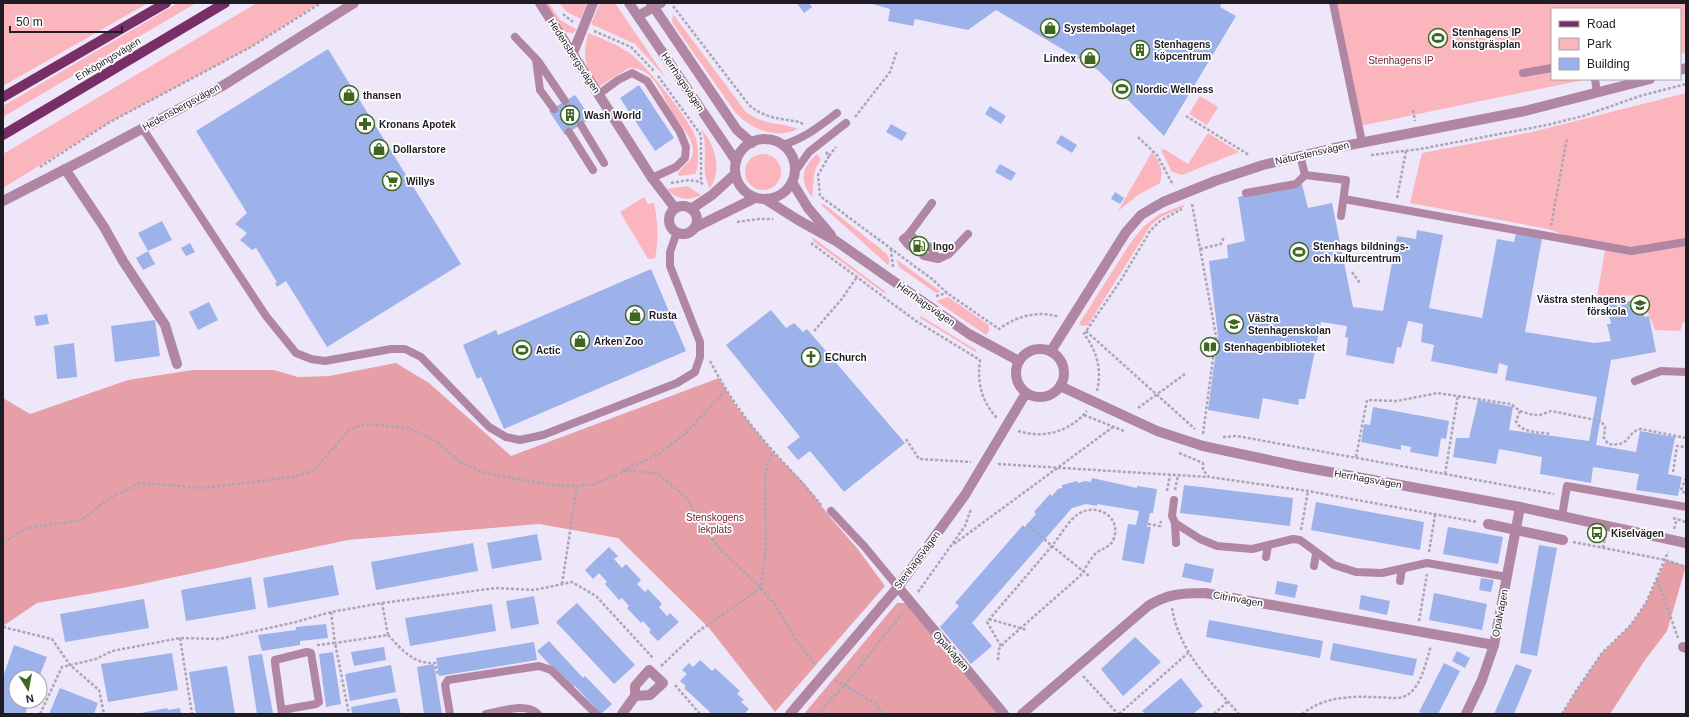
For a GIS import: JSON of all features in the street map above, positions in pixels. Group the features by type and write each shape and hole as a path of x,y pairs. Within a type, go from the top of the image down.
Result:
{"main road":[{"name":"Enköpingsvägen","path":"3,96 166,3"},
{"name":"Enköpingsvägen","path":"3,135 225,3"}],"street":[{"name":"Hedensbergsvägen","path":"3,201 143,129 224,84 354,3"},
{"name":"Hedensbergsvägen","path":"540,3 655,182 675,208"},
{"path":"573,53 593,3"},
{"name":"Herrhagsvägen","path":"629,3 736,161"},
{"path":"638,16 656,5"},
{"name":"Herrhagsvägen","path":"656,5 737,130 752,143"},
{"name":"Naturstensvägen","path":"1051,352 1126,232 1141,215 1163,202 1263,164 1362,142 1525,111 1646,80"},
{"path":"694,228 696,218 691,209 682,206 675,208 671,212 669,221 670,226 677,232 684,233 760,199 774,198 784,192 793,178 794,163 790,153 782,145 769,140 757,140 752,143 740,152 736,161 735,174 740,187 748,195 760,199"},
{"path":"65,169 165,325 178,364"},
{"path":"691,209 712,195 735,174"},
{"name":"Herrhagsvägen","path":"793,178 808,208 836,241"},
{"name":"Herrhagsvägen","path":"760,199 836,241 969,334 1019,361"},
{"path":"1042,349 1051,352 1060,360 1064,371 1060,386 1055,391 1041,396 1026,392 1021,388 1016,374 1019,361 1025,354 1033,350 1042,349"},
{"name":"Herrhagsvägen","path":"1060,386 1095,397 1131,414 1157,431 1203,446 1297,466 1520,507 1686,543"},
{"name":"Stenhagsvägen","path":"790,714 825,675 898,587 990,463 1026,392"},
{"name":"Opalvägen","path":"1466,714 1482,680 1494,645 1517,531 1520,507"},
{"path":"1488,524 1563,540"},
{"name":"Opalvägen","path":"898,587 1004,714"},
{"name":"Citrinvägen","path":"1022,714 1148,606 1170,595 1179,593 1205,593 1494,645"},
{"path":"622,714 635,696 635,686 649,670 657,670 663,684 650,695 635,696"}],"lane":[{"path":"1333,3 1362,142"},
{"path":"515,37 536,59 565,101"},
{"path":"536,59 540,90 554,109"},
{"path":"1523,73 1551,68"},
{"path":"599,94 618,80 632,73 647,81 676,126 686,147 686,158 655,182"},
{"path":"1594,80 1597,93"},
{"path":"782,145 795,141 811,132 837,113"},
{"path":"793,178 809,152 849,122"},
{"path":"581,125 604,163"},
{"path":"143,129 266,316 296,353 311,360 325,361 391,349 405,349 421,357 489,427 506,437 520,440 543,435 677,383 695,372 700,357 700,342 670,266 670,252 677,232"},
{"path":"569,132 593,170"},
{"path":"1300,155 1305,175"},
{"path":"1246,193 1296,184 1305,175"},
{"path":"1305,175 1346,180 1341,216"},
{"path":"1344,199 1631,251 1686,242"},
{"path":"908,245 903,239 911,235 932,203"},
{"path":"924,256 938,259 949,254 968,234"},
{"path":"930,247 938,259"},
{"path":"1635,381 1661,371 1686,372"},
{"path":"1562,516 1567,486 1686,507"},
{"path":"1174,500 1172,516 1175,523 1176,543"},
{"path":"831,511 864,546 898,587"},
{"path":"1175,523 1200,539 1224,551 1268,546 1286,540 1300,540 1316,554 1334,565 1356,575 1374,574 1428,564 1507,577"},
{"path":"1266,557 1268,546"},
{"path":"1314,566 1316,554"},
{"path":"1400,581 1402,569"},
{"path":"311,653 319,702 282,712 275,660 311,653"},
{"path":"450,714 445,685 448,680 539,666 551,670 596,714"},
{"path":"486,714 525,707 535,710 538,714"},
{"path":"582,714 589,708"}],"path":[{"path":"35,170 110,122 251,47 320,3"},
{"path":"671,3 755,111 767,117 800,122 811,132"},
{"path":"849,122 890,72 897,51"},
{"path":"1365,156 1420,150 1547,125 1686,84"},
{"path":"1601,106 1605,109"},
{"path":"1413,110 1415,121"},
{"path":"1186,116 1249,155"},
{"path":"1138,137 1157,155 1172,185"},
{"path":"1550,237 1567,138"},
{"path":"1420,150 1422,142"},
{"path":"819,143 829,156 818,175 820,196 947,293 999,329 1009,322 1024,316 1043,314 1057,316 1070,322 1085,333 1204,436"},
{"path":"1395,208 1406,151"},
{"path":"655,182 689,180 701,182"},
{"path":"1085,333 1121,280 1150,231 1160,220 1193,203 1216,336 1204,436"},
{"path":"1200,249 1220,244 1224,237"},
{"path":"891,249 894,269 897,272"},
{"path":"1352,272 1360,283"},
{"path":"814,331 841,300 857,277"},
{"path":"884,298 887,293"},
{"path":"916,321 919,315"},
{"path":"1065,429 1084,415 1095,397 1099,382 1099,365 1094,349 1085,333"},
{"path":"700,342 736,406 774,452 805,484 822,506"},
{"path":"952,545 1185,374"},
{"path":"619,473 627,467 659,454 686,432 726,390"},
{"path":"1356,457 1367,400 1397,401 1437,393 1511,404 1520,411 1540,415 1551,411 1601,421 1605,427 1604,438 1608,444 1620,445 1625,443 1634,431 1641,429 1686,438"},
{"path":"1445,474 1458,395"},
{"path":"1095,397 1103,396"},
{"path":"1520,411 1516,421 1520,427 1529,431 1551,434"},
{"path":"1131,414 1141,414"},
{"path":"1084,415 1130,433"},
{"path":"3,542 28,528 82,520 108,499 140,483 204,488 292,477 313,471 350,429 367,424 409,428 436,441 460,462 482,472 553,485 577,486 594,484 628,470 658,474 687,498 702,526 722,551 761,588 776,606 796,640 825,675 875,703 882,714"},
{"path":"1196,434 1204,436"},
{"path":"1217,437 1237,436 1566,496"},
{"path":"906,439 919,459 1209,477 1308,491 1488,524"},
{"path":"1673,472 1677,446 1686,447"},
{"path":"1173,450 1203,463 1203,470 1209,477"},
{"path":"657,670 696,633 761,588 766,545 765,474 768,463 774,452"},
{"path":"990,463 999,457"},
{"path":"1686,478 1681,490 1686,494"},
{"path":"562,584 577,486"},
{"path":"1300,540 1308,491"},
{"path":"817,714 845,685 910,603 965,526 971,506"},
{"path":"998,660 997,654 1001,646 1075,581 1097,553 1106,548 1114,539 1114,524 1110,516 1105,512 1090,510 1081,512 1066,527 1052,546 987,622 1001,646"},
{"path":"1417,631 1435,515"},
{"path":"1666,516 1686,522"},
{"path":"1562,714 1602,653 1634,620 1646,603 1666,560 1677,519"},
{"path":"1027,524 1052,546 1084,570 1089,576"},
{"path":"1603,548 1606,535"},
{"path":"1563,540 1666,560 1686,567"},
{"path":"1657,579 1674,633 1685,648"},
{"path":"40,714 62,667 96,660 112,651 180,638 219,639 296,622 331,612 382,603 496,588 534,590 572,582 596,596 657,670 665,673"},
{"path":"1170,595 1176,629 1188,653 1205,676 1239,714"},
{"path":"382,603 388,635 407,655 424,663 435,662 439,679 448,680"},
{"path":"331,612 348,714"},
{"path":"990,619 1027,630"},
{"path":"3,627 52,639 70,665 98,690 104,714"},
{"path":"1302,714 1318,703 1335,698 1400,698 1408,695 1419,682 1436,634"},
{"path":"335,643 388,635"},
{"path":"180,638 192,714"},
{"path":"1076,668 1119,714 1188,653"},
{"path":"670,679 700,714"},
{"path":"1214,714 1228,701"}],"green space":[{"path":"3,3 148,3 3,86"},
{"path":"178,3 196,3 3,117 3,106"},
{"path":"257,3 319,3 251,47 110,122 3,188 3,154"},
{"path":"544,3 549,3 560,20 576,29 574,33 564,32"},
{"path":"559,3 587,3 581,19 567,12"},
{"path":"600,3 615,3 666,78 635,44 591,24"},
{"name":"Stenhagens IP konstgräsplan","path":"1331,3 1686,3 1686,52 1681,54 1681,8 1551,8 1551,80 1583,80 1355,127"},
{"path":"673,14 746,112 753,117 766,122 798,129 790,132 772,133 756,128 741,118 735,112 672,22"},
{"path":"588,33 616,45 632,55 647,70 677,107 686,119 696,138 698,162 697,171 695,174 679,176 678,174 692,157 692,144 688,135 673,114 657,84 651,77 638,69 629,68 598,87 586,62 585,49"},
{"path":"1686,93 1686,323 1683,322 1680,331 1655,330 1641,295 1597,297 1605,250 1548,229 1410,203 1422,153 1532,132"},
{"path":"1200,96 1218,107 1207,125 1189,114"},
{"path":"701,129 710,142 716,158 716,174 710,188 705,174 705,143"},
{"path":"1208,133 1239,152 1182,175 1172,172 1161,150 1164,149 1188,164"},
{"path":"1152,152 1160,166 1162,174 1160,183 1138,195 1118,211"},
{"path":"763,154 773,157 778,162 781,172 778,182 773,187 763,190 753,187 748,182 745,172 748,162 753,157"},
{"path":"817,154 821,160 815,173 812,197 805,185 804,174 808,164"},
{"path":"687,186 701,195 687,199 674,195 667,189"},
{"path":"644,197 648,204 654,203 657,224 655,258 648,259 620,212"},
{"path":"824,204 887,254 890,261 888,265 821,205"},
{"path":"1183,205 1184,207 1161,217 1151,225 1088,325 1082,326 1079,324 1129,245 1142,228 1158,215"},
{"path":"812,237 886,292 884,293 813,241"},
{"path":"896,259 940,291 939,293 936,293 899,267"},
{"path":"948,297 989,325 989,331 986,335 936,301"},
{"path":"921,316 976,350 976,352 920,318"},
{"name":"Stenskogens lekplats","path":"396,363 429,383 511,456 719,378 736,406 773,452 805,484 830,517 857,548 885,586 775,712 709,628 618,538 539,524 348,540 128,587 37,603 3,626 3,398 30,414 128,380 193,370 274,370 298,377 329,376"},
{"path":"1666,560 1686,566 1667,631 1645,660 1610,714 1562,714 1602,653 1630,626 1646,603"},
{"path":"897,603 910,603 1004,714 804,714"}],"building":[{"path":"797,3 809,3 812,7 804,13"},
{"name":"Stenhagens köpcentrum","path":"869,3 1222,3 1220,7 1236,16 1164,136 1098,70 996,10 968,30 915,19 913,26 888,21 890,9"},
{"path":"328,49 461,264 327,347 286,281 277,287 275,283 277,282 256,248 252,250 240,240 247,233 235,224 247,213 196,131"},
{"path":"639,85 674,138 655,151 620,98"},
{"name":"Wash World","path":"575,95 591,118 565,135 549,111"},
{"path":"990,106 1006,116 1001,124 985,114"},
{"path":"891,124 907,133 902,141 886,132"},
{"path":"1061,135 1077,145 1072,153 1056,143"},
{"path":"1000,164 1016,173 1011,181 995,172"},
{"path":"1302,184 1308,208 1332,203 1353,307 1383,311 1397,236 1416,239 1417,230 1443,235 1429,308 1482,318 1497,239 1514,242 1516,233 1542,238 1525,332 1594,343 1611,341 1607,324 1611,324 1607,305 1641,299 1644,317 1649,316 1656,352 1611,360 1596,445 1636,452 1640,431 1675,437 1668,474 1682,477 1678,496 1636,490 1639,474 1593,467 1591,483 1540,474 1542,457 1499,449 1496,464 1453,457 1456,438 1469,438 1478,400 1513,407 1509,430 1589,441 1597,397 1505,380 1508,366 1499,363 1497,374 1431,361 1434,345 1421,342 1423,324 1408,321 1401,348 1397,347 1394,364 1346,355 1348,338 1345,337 1347,326 1321,322 1305,399 1299,399 1298,405 1263,398 1259,419 1208,410 1218,336 1209,261 1228,258 1227,245 1245,241 1238,197"},
{"path":"1115,192 1124,198 1120,204 1111,199"},
{"path":"162,221 172,240 148,251 138,233"},
{"name":"Ingo","path":"915,234 932,244 922,259 906,249"},
{"path":"190,243 195,252 186,256 181,248"},
{"path":"148,251 155,264 143,270 136,258"},
{"path":"651,269 686,351 504,429 481,377 477,379 463,345 496,330 498,335"},
{"path":"209,302 218,320 198,330 189,312"},
{"path":"771,310 786,328 794,323 803,332 807,329 905,443 844,492 810,451 798,460 787,447 800,437 726,345"},
{"path":"47,314 49,324 36,326 34,316"},
{"path":"155,320 160,356 115,362 111,326"},
{"path":"74,343 77,377 57,379 54,346"},
{"path":"1373,407 1449,421 1446,439 1441,438 1438,457 1410,452 1411,447 1401,445 1401,450 1361,442 1364,424 1370,425"},
{"path":"1092,478 1137,488 1137,486 1157,489 1153,513 1150,513 1147,527 1151,527 1144,564 1122,560 1128,524 1136,525 1139,511 1097,504 1097,506 1086,504 1072,508 972,623 992,646 971,664 940,627 959,606 955,603 1023,525 1025,527 1036,514 1034,512 1050,494 1052,496 1058,489 1062,488 1062,485 1077,481 1078,483 1085,481 1091,482"},
{"path":"1184,485 1293,498 1290,526 1180,513"},
{"path":"1316,502 1424,522 1420,550 1311,530"},
{"path":"1448,527 1503,537 1498,564 1443,554"},
{"path":"537,534 542,560 492,569 487,543"},
{"path":"473,543 478,571 376,590 371,562"},
{"path":"1539,545 1557,548 1537,656 1520,653"},
{"path":"609,547 618,556 614,559 622,568 626,564 641,580 637,584 645,592 648,589 662,604 659,607 667,616 670,613 679,622 658,641 649,632 651,630 643,621 641,623 627,608 629,606 622,598 619,600 605,584 607,582 599,573 593,579 585,570"},
{"path":"1185,563 1214,569 1211,583 1182,577"},
{"path":"333,565 339,595 268,608 263,578"},
{"path":"251,577 256,609 186,621 181,590"},
{"path":"1481,578 1494,580 1491,592 1479,590"},
{"path":"1277,581 1298,585 1295,598 1275,594"},
{"path":"1434,593 1487,604 1482,630 1429,620"},
{"path":"1361,595 1390,601 1387,615 1359,609"},
{"path":"534,596 539,624 511,629 506,601"},
{"path":"144,599 149,628 65,642 60,614"},
{"path":"577,603 635,665 614,684 556,622"},
{"path":"492,604 496,631 410,646 405,618"},
{"path":"1209,620 1323,641 1320,658 1206,637"},
{"path":"326,624 328,638 300,641 300,645 262,651 258,635 296,630 296,627"},
{"path":"1135,637 1161,662 1123,696 1101,669"},
{"path":"549,641 583,678 585,676 612,704 601,714 575,686 571,688 537,651"},
{"path":"534,642 537,660 439,676 436,658"},
{"path":"1333,643 1417,659 1413,676 1330,660"},
{"path":"14,645 47,657 42,669 8,669 8,709 27,709 25,714 3,714 3,677"},
{"path":"384,647 386,660 354,666 351,652"},
{"path":"1457,651 1470,658 1465,668 1452,661"},
{"path":"333,652 341,704 326,707 319,654"},
{"path":"172,653 178,690 108,702 101,664"},
{"path":"262,654 273,713 257,714 248,656"},
{"path":"700,660 712,671 715,668 740,691 737,694 744,700 741,702 749,709 744,714 712,714 684,688 686,686 680,681 687,674 682,670 689,663 693,667"},
{"path":"1444,663 1460,671 1438,714 1423,714 1419,712"},
{"path":"434,664 442,714 424,714 417,667"},
{"path":"1516,664 1532,670 1514,714 1494,714"},
{"path":"391,665 396,692 350,701 345,674"},
{"path":"227,666 235,714 196,714 189,672"},
{"path":"1181,678 1203,706 1193,714 1145,714 1142,711"},
{"path":"60,688 98,703 94,714 49,714"},
{"path":"397,698 401,714 352,714 351,707"},
{"path":"167,708 168,710 180,708 181,714 136,714"}],"place":[{"name":"Systembolaget","path":"1050,28"},
{"name":"Stenhagens IP konstgräsplan","path":"1438,38"},
{"name":"Stenhagens köpcentrum","path":"1140,50"},
{"name":"Lindex","path":"1090,58"},
{"name":"Nordic Wellness","path":"1122,89"},
{"name":"thansen","path":"349,95"},
{"name":"Wash World","path":"570,115"},
{"name":"Kronans Apotek","path":"365,124"},
{"name":"Dollarstore","path":"379,149"},
{"name":"Willys","path":"392,181"},
{"name":"Ingo","path":"919,246"},
{"name":"Stenhags bildnings- och kulturcentrum","path":"1299,252"},
{"name":"Västra stenhagens förskola","path":"1640,305"},
{"name":"Rusta","path":"635,315"},
{"name":"Västra Stenhagenskolan","path":"1234,324"},
{"name":"Arken Zoo","path":"580,341"},
{"name":"Stenhagenbiblioteket","path":"1210,347"},
{"name":"Actic","path":"522,350"},
{"name":"EChurch","path":"811,357"},
{"name":"Kiselvägen","path":"1597,533"}],"park label":[{"name":"Stenhagens IP","path":"1401,60"}]}
